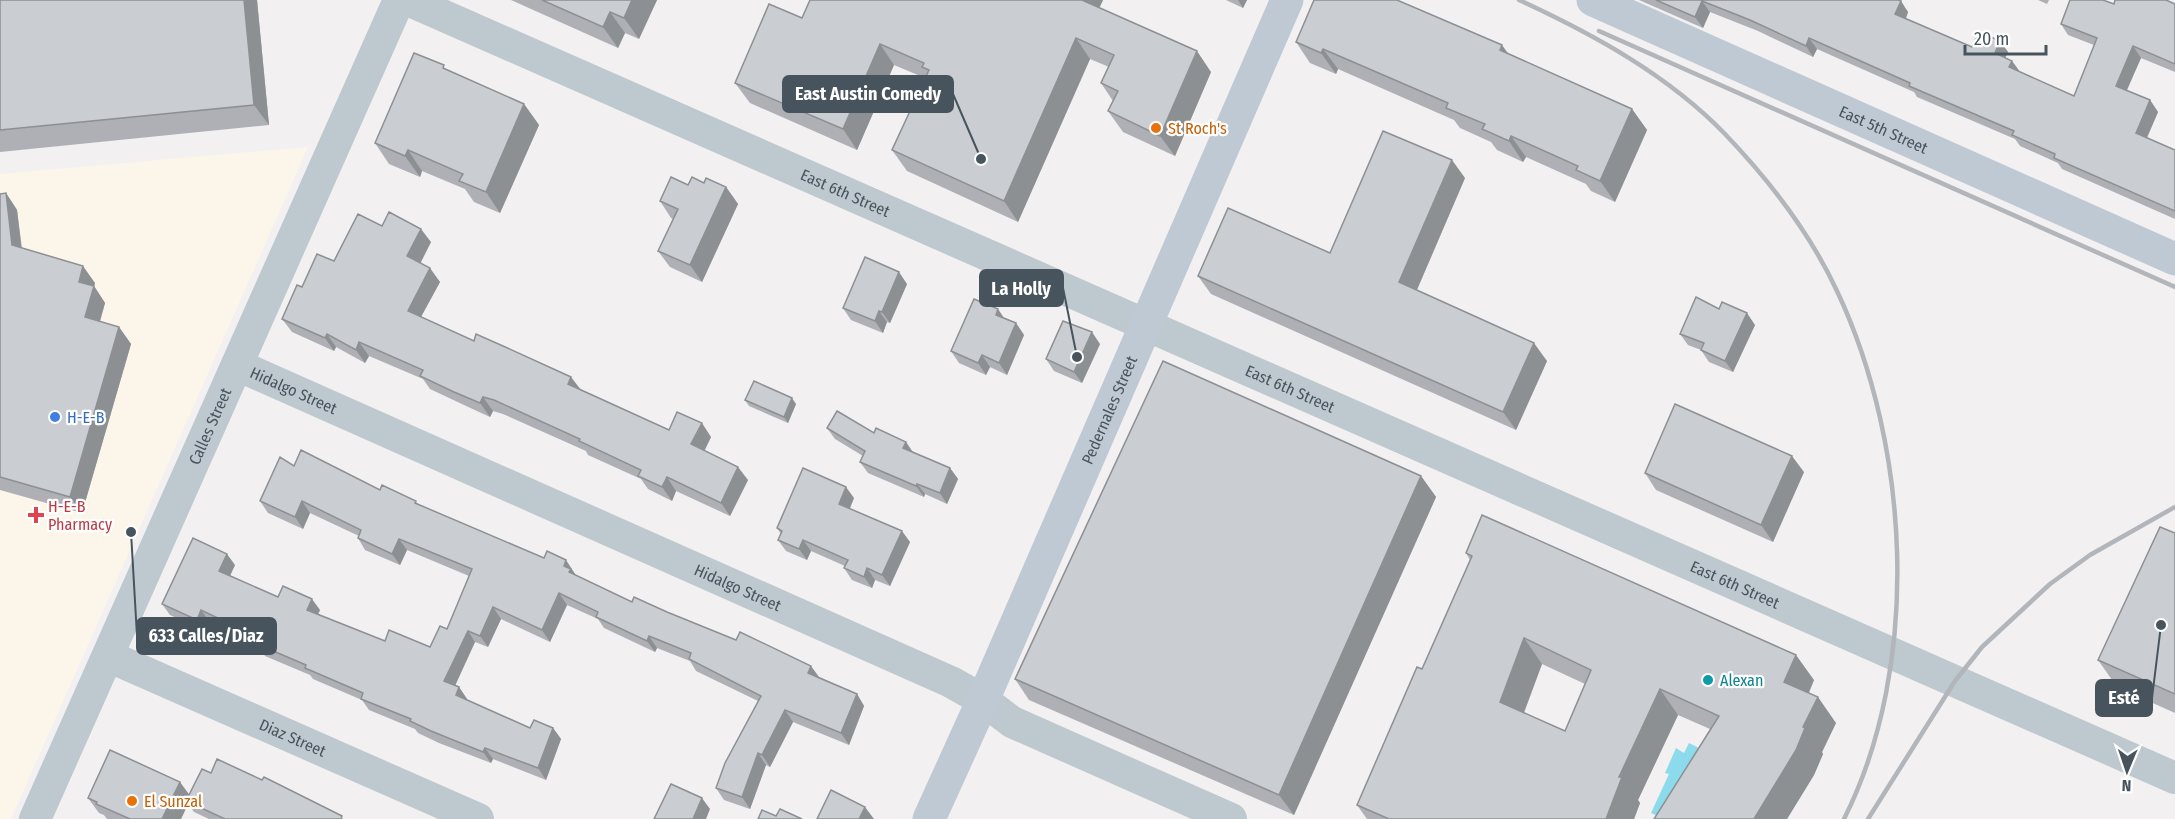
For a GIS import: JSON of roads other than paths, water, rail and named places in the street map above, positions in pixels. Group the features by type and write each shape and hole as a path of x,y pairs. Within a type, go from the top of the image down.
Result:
{"street":[{"name":"Calles Street","path":"35,819 399,0"},
{"name":"East 6th Street","path":"408,0 2175,778"},
{"name":"Pedernales Street","path":"929,819 983,700 1287,0"},
{"name":"East 5th Street","path":"1593,0 2175,259"},
{"name":"Hidalgo Street","path":"237,365 951,682 983,700 1012,722 1231,819"},
{"name":"Diaz Street","path":"108,656 478,819"}],"water":[{"path":"1689,743 1705,751 1665,819 1651,813 1669,774 1665,773 1676,748 1684,753"}],"railway":[{"path":"1519,0 1602,42 1654,75 1703,113 1725,134 1773,189 1814,248 1837,291 1861,352 1880,417 1892,485 1897,555 1895,625 1886,693 1869,758 1844,819"},
{"path":"1599,31 2175,287"},
{"path":"1868,819 1955,681 1982,647 2050,584 2090,555 2175,507"}],"place":[{"name":"St Roch's","path":"1156,128"},
{"name":"East Austin Comedy","path":"981,159"},
{"name":"La Holly","path":"1077,357"},
{"name":"H-E-B","path":"55,417"},
{"name":"H-E-B Pharmacy","path":"36,515"},
{"name":"633 Calles/Diaz","path":"131,532"},
{"name":"Esté","path":"2161,625"},
{"name":"Alexan","path":"1708,680"},
{"name":"El Sunzal","path":"132,801"}]}
